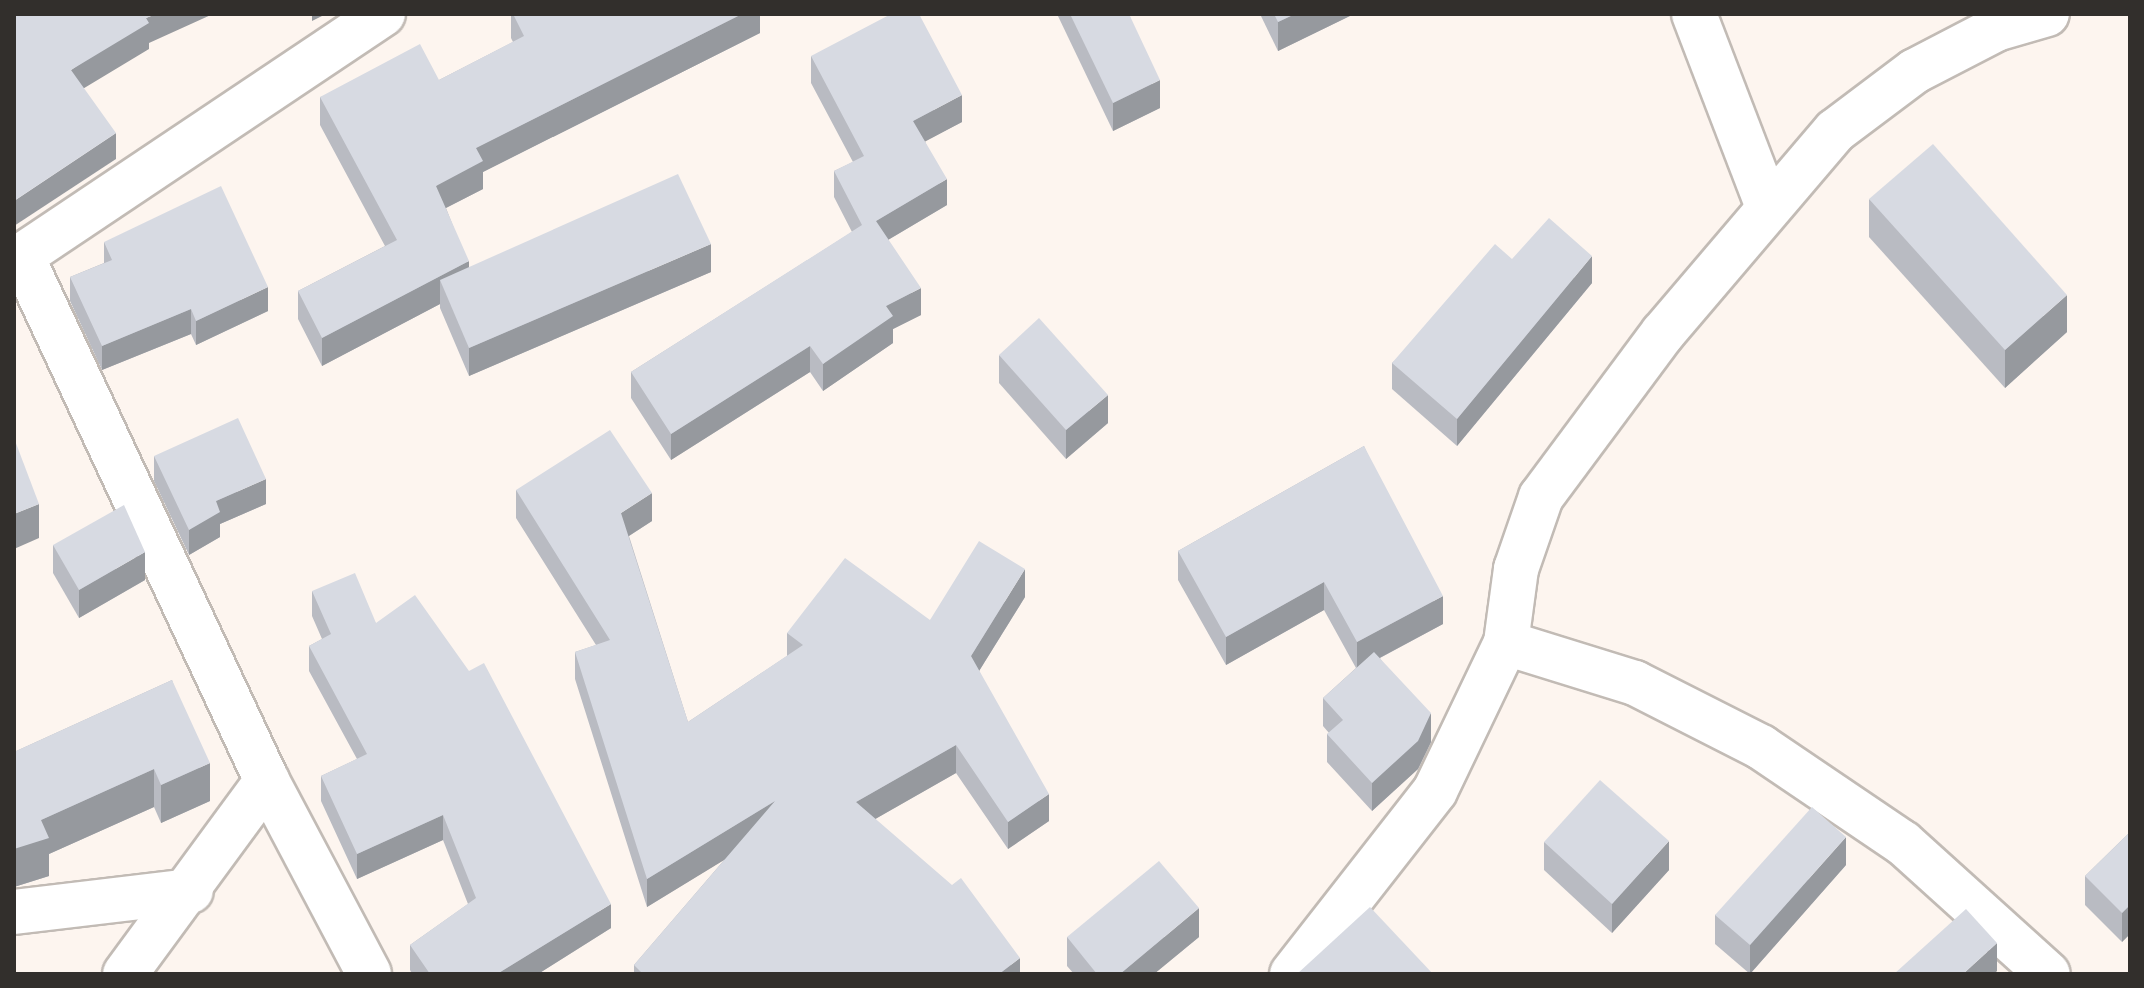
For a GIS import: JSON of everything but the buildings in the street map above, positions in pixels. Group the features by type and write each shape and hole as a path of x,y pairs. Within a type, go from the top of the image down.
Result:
{"street":[{"path":"369,974 267,781 18,259 383,14"},
{"path":"1694,14 1768,207"},
{"path":"1292,974 1435,791 1506,643 1516,569 1541,497 1768,207 1835,131 1915,71 1996,29 2047,14"},
{"path":"1506,643 1635,683 1761,747 1903,843 2048,974"},
{"path":"125,974 191,891 267,781"},
{"path":"14,912 191,891"}]}
